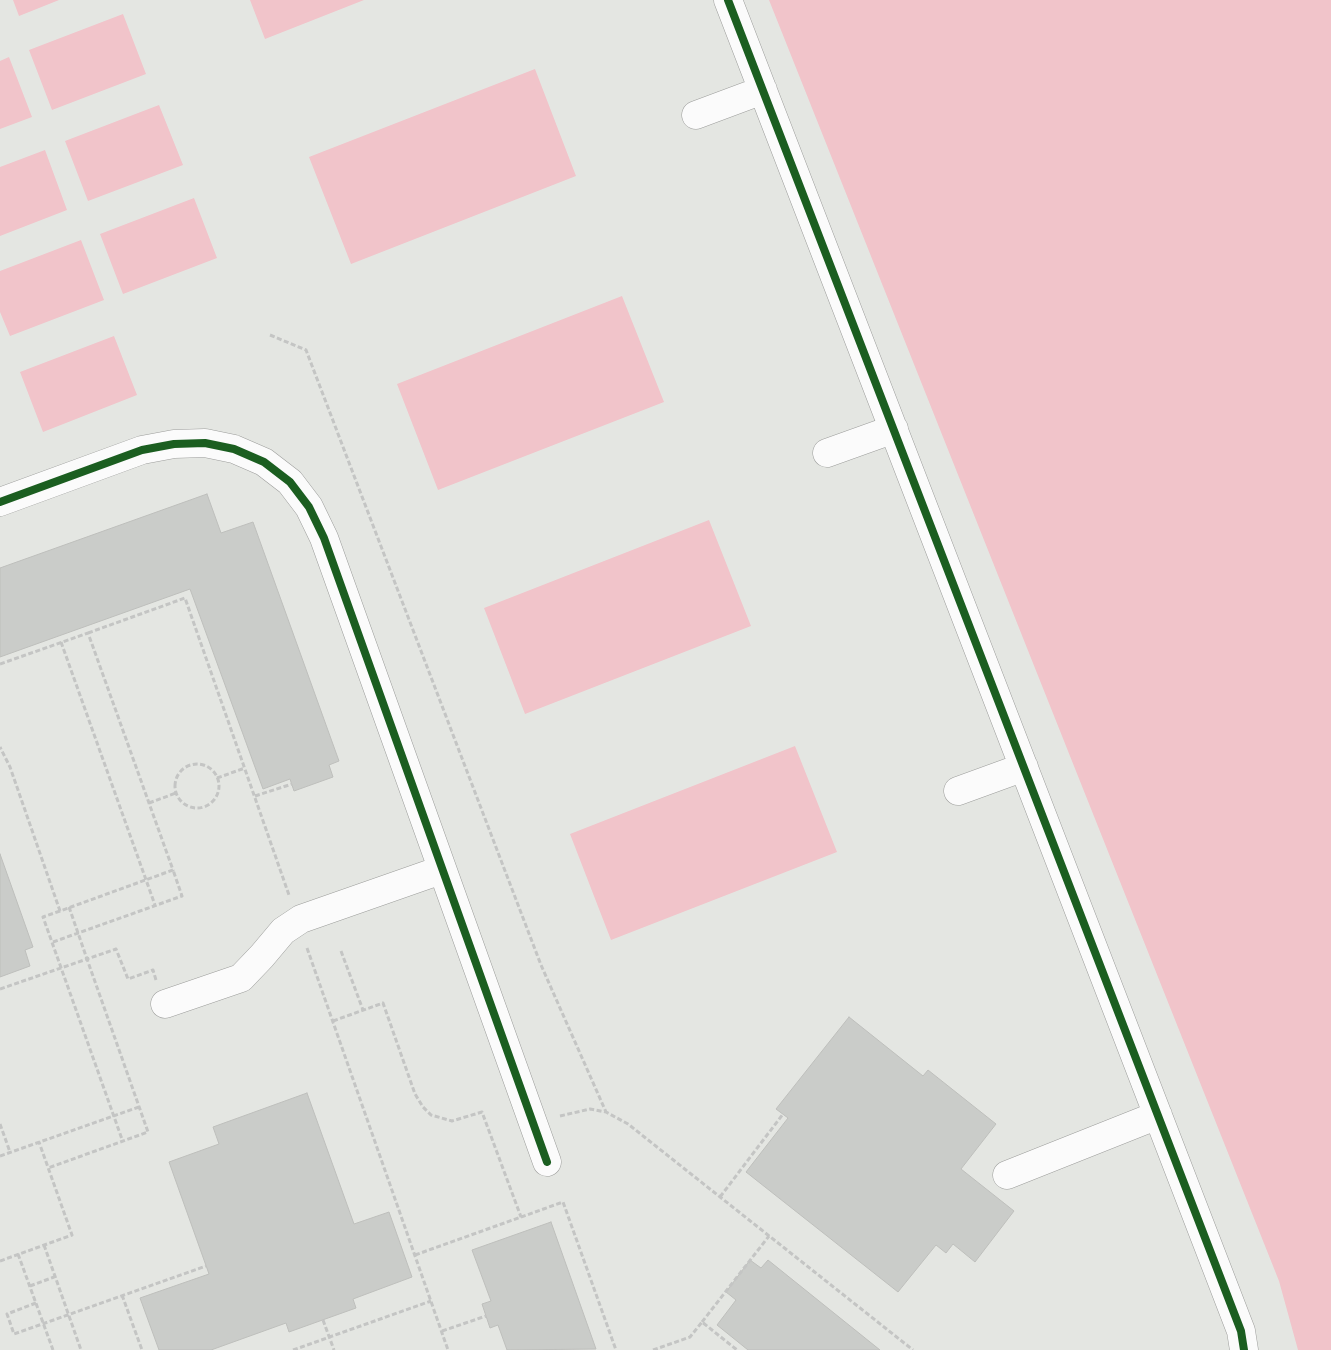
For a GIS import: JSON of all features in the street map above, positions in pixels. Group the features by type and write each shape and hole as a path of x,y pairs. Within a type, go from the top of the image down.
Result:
{"street":[{"path":"728,0 1158,1115 1240,1331 1244,1350"},
{"path":"696,115 763,90"},
{"path":"827,453 894,429"},
{"path":"0,502 142,450 174,444 205,444 234,449 264,462 290,482 309,507 324,538 441,870 547,1162"},
{"path":"958,791 1024,767"},
{"path":"165,1004 240,978 283,931 302,919 441,870"},
{"path":"1007,1175 1158,1115"}],"path":[{"path":"270,335 306,350 541,965 606,1112"},
{"path":"0,664 88,633 182,896 53,942"},
{"path":"61,642 156,905"},
{"path":"0,747 10,767 60,911"},
{"path":"203,764 214,772 217,778 217,793 208,805 193,807 186,804 176,793 176,779 184,768 189,765 203,764"},
{"path":"217,778 245,768"},
{"path":"255,796 292,784"},
{"path":"149,803 176,793"},
{"path":"123,1142 44,916 173,870"},
{"path":"48,1168 148,1132 69,907"},
{"path":"0,989 116,949 128,979 153,970 165,1004"},
{"path":"341,951 363,1010"},
{"path":"333,1020 383,1003 416,1094 427,1111 442,1119 452,1121 482,1112 521,1217"},
{"path":"0,1156 139,1107"},
{"path":"534,1126 573,1112 590,1109 606,1112 628,1124 913,1350"},
{"path":"720,1197 783,1114"},
{"path":"0,1124 10,1152"},
{"path":"0,1261 72,1235 39,1142"},
{"path":"415,1255 563,1202 616,1350"},
{"path":"653,1350 690,1337 769,1236"},
{"path":"44,1245 81,1350"},
{"path":"18,1254 53,1350"},
{"path":"36,1303 7,1314 14,1334 206,1266"},
{"path":"30,1286 54,1277"},
{"path":"122,1295 142,1350"},
{"path":"292,1350 431,1301"},
{"path":"442,1332 486,1316"},
{"path":"323,1320 334,1350"},
{"path":"702,1322 737,1350"}],"shaded area":[{"path":"13,0 59,0 19,16"},
{"path":"250,0 364,0 265,39"},
{"path":"769,0 1331,0 1331,1350 1298,1350 1279,1281"},
{"path":"123,14 146,74 52,110 29,50"},
{"path":"9,57 32,117 0,129 0,61"},
{"path":"535,69 576,176 351,264 309,157"},
{"path":"159,105 183,165 88,201 65,141"},
{"path":"45,150 67,210 0,236 0,167"},
{"path":"194,198 217,258 123,294 100,234"},
{"path":"81,240 104,300 10,336 0,312 0,271"},
{"path":"622,296 664,402 438,490 397,384"},
{"path":"114,336 137,395 43,432 20,372"},
{"path":"709,520 751,626 525,714 484,608"},
{"path":"795,746 837,852 611,940 570,834"}],"building":[{"path":"207,494 221,533 253,522 339,761 329,765 333,777 294,791 290,779 263,789 190,589 0,657 0,568"},
{"path":"0,854 33,947 25,950 30,966 0,977"},
{"path":"849,1017 923,1076 928,1070 996,1124 961,1169 1014,1211 975,1262 953,1244 946,1253 936,1245 898,1292 746,1172 788,1118 776,1109"},
{"path":"307,1093 354,1224 389,1212 412,1277 353,1299 356,1308 289,1332 286,1323 211,1350 159,1350 140,1298 209,1274 169,1162 219,1144 213,1127"},
{"path":"551,1222 596,1349 507,1350 498,1325 490,1328 482,1304 491,1301 472,1250"},
{"path":"750,1260 761,1268 768,1260 880,1350 748,1350 717,1325 736,1300 726,1292"}],"cycle path":[{"path":"728,0 1241,1331 1244,1350"},
{"path":"0,502 142,450 174,444 205,443 234,449 264,462 290,482 309,507 324,538 547,1162"}]}
